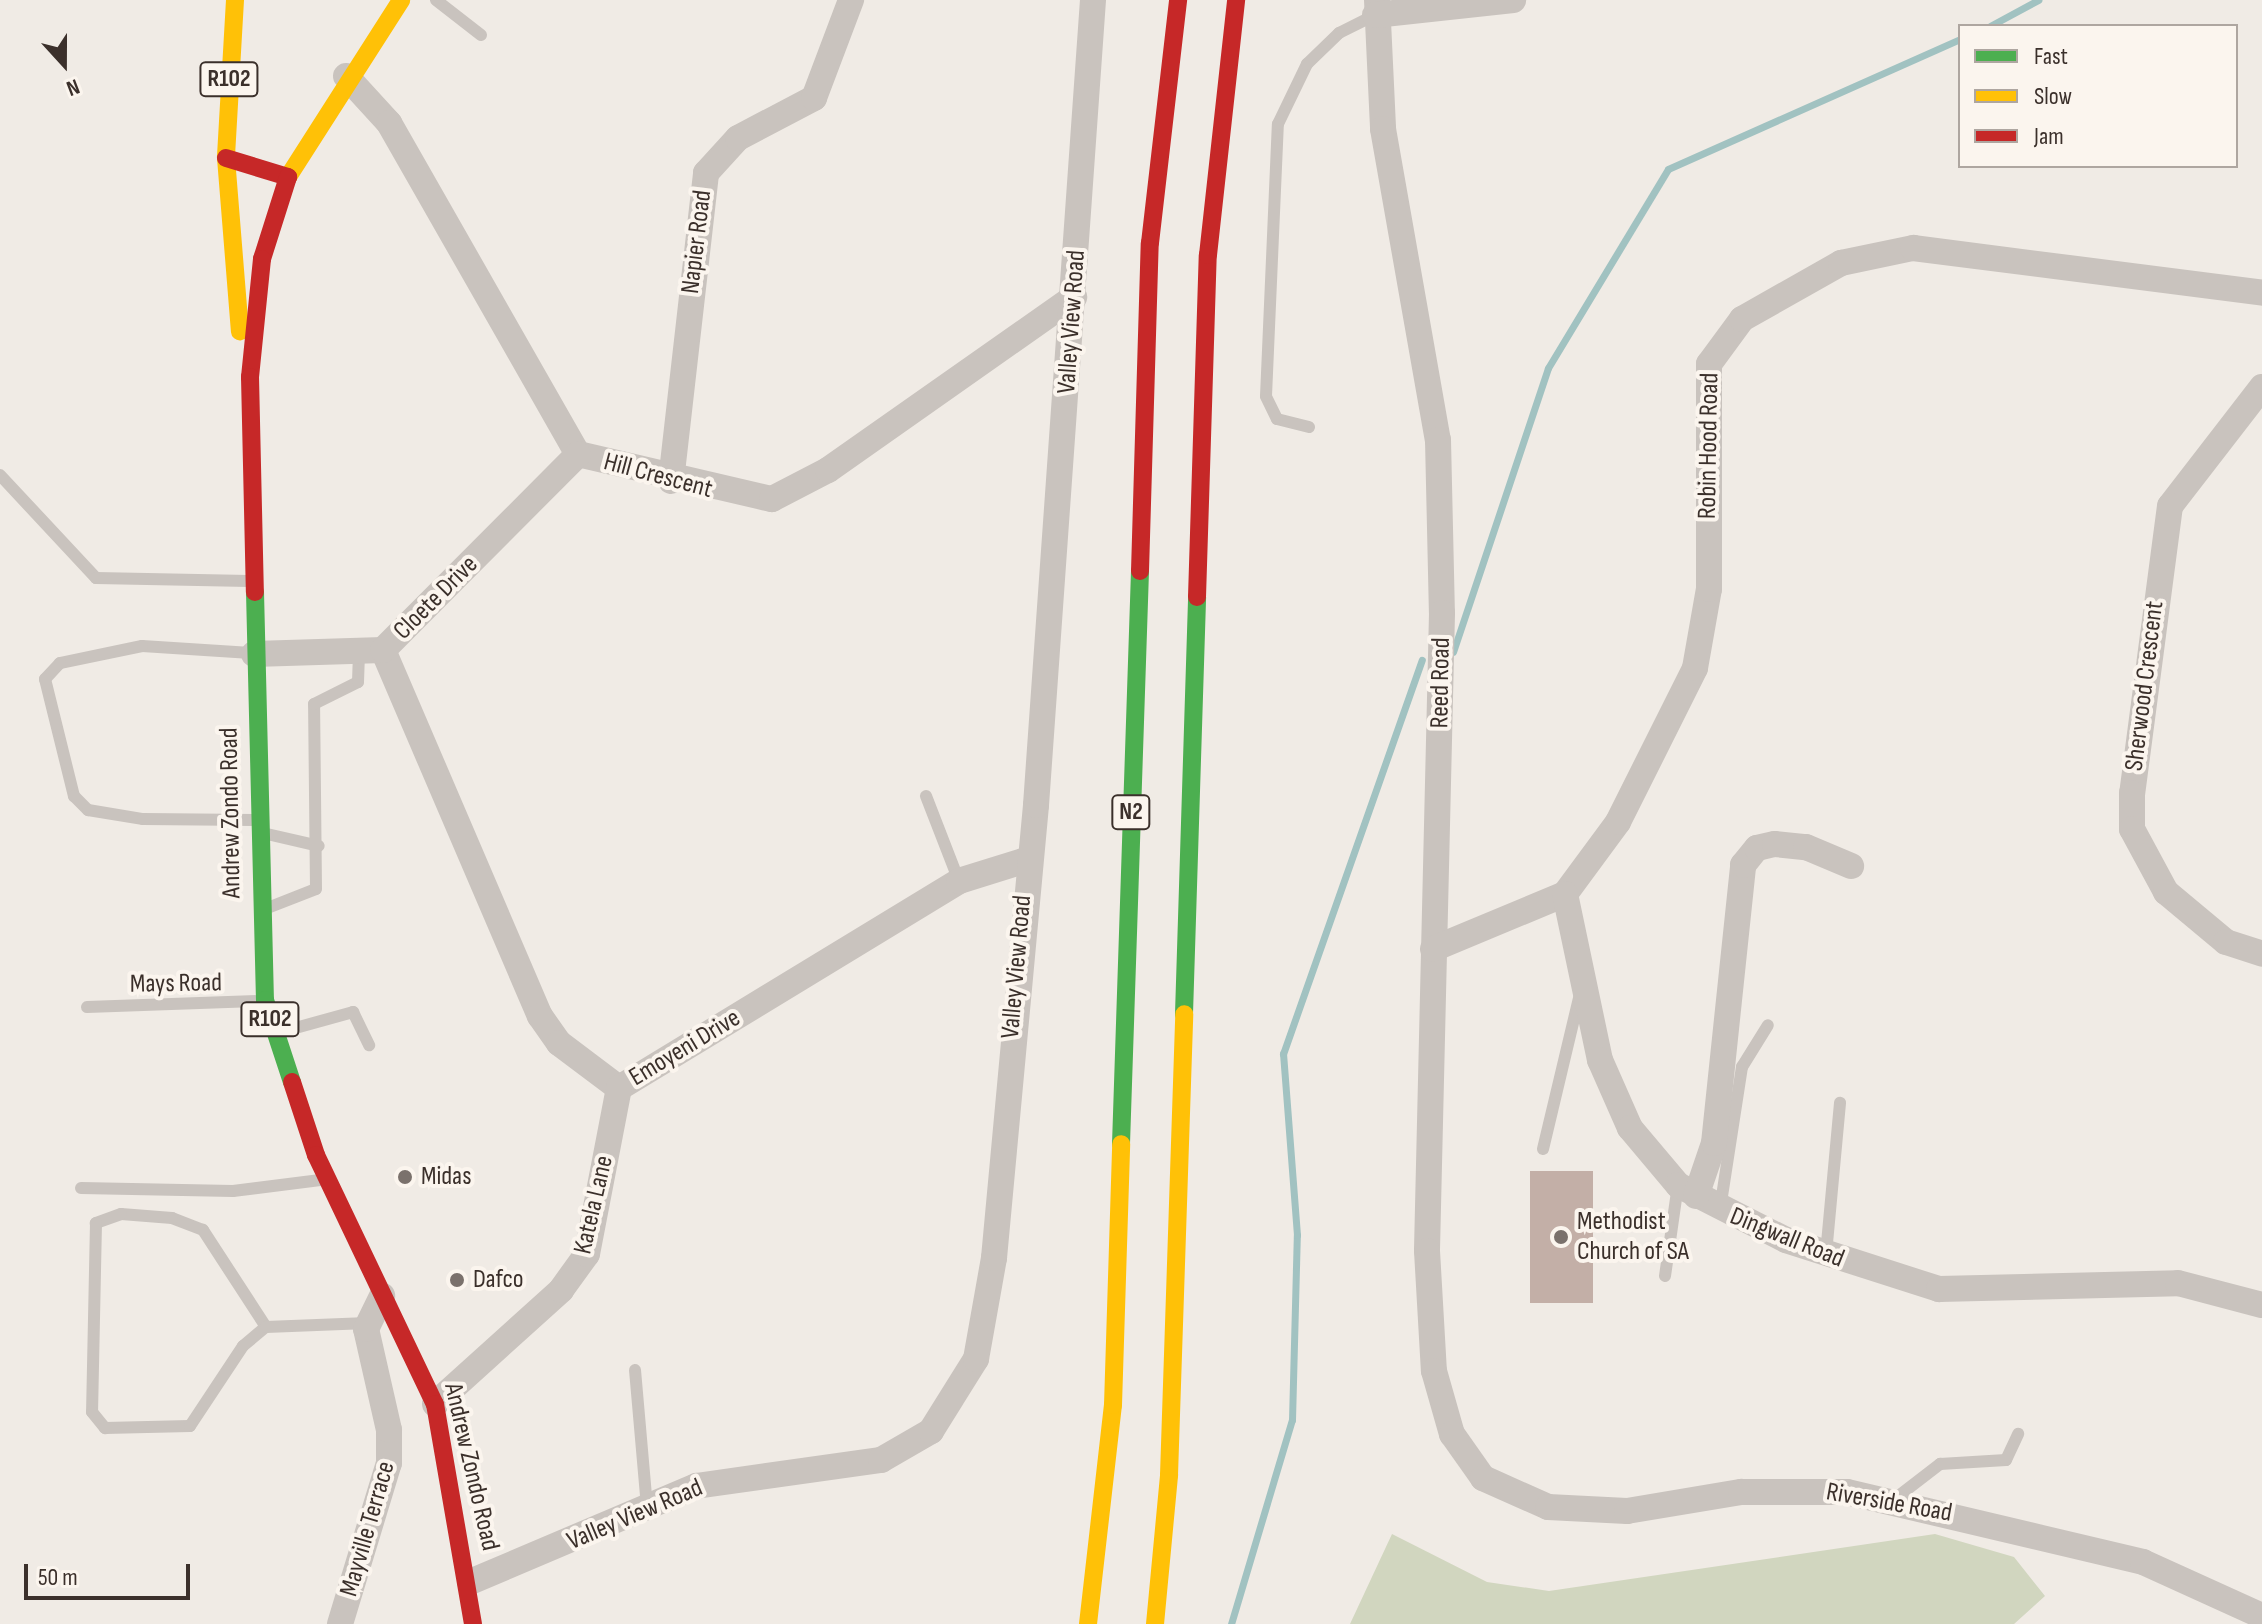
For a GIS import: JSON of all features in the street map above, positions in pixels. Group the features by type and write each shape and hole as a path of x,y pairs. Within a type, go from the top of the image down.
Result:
{"main road":[{"name":"R102","path":"226,158 235,0"},
{"name":"Andrew Zondo Road","path":"401,0 346,76 288,177 262,259 250,377 259,909 265,1000 274,1034 327,1179 435,1404 470,1582 473,1624"},
{"name":"N2","path":"1088,1624 1113,1405 1150,243 1178,0"},
{"name":"N2","path":"1155,1624 1169,1475 1206,286 1236,0"},
{"path":"250,377 229,262 226,158 288,177"}],"street":[{"name":"Napier Road","path":"671,481 706,173 738,138 805,107 829,65 851,0"},
{"name":"Valley View Road","path":"470,1582 718,1481 881,1460 931,1431 960,1393 976,1359 994,1258 1074,297 1093,0"},
{"path":"1376,8 1513,0"},
{"name":"Reed Road","path":"1376,8 1383,129 1438,440 1427,1251 1434,1371"},
{"name":"Hill Crescent","path":"346,76 389,123 578,454 671,481 757,499 785,495 1074,297"},
{"name":"Robin Hood Road","path":"1565,894 1618,822 1695,668 1709,589 1709,364 1742,319 1841,263 1913,248 2262,293"},
{"name":"Sherwood Crescent","path":"2262,387 2170,506 2132,793 2132,829 2166,892 2226,942 2262,954"},
{"name":"Cloete Drive","path":"254,654 371,650 578,454"},
{"name":"Emoyeni Drive","path":"371,650 540,1016 559,1043 619,1088 959,881 1026,860"},
{"path":"1687,1190 1714,1143 1743,865 1757,848 1775,844 1806,847 1851,866"},
{"path":"1433,949 1565,894"},
{"name":"Dingwall Road","path":"1565,894 1580,991 1600,1060 1630,1128 1687,1190 1720,1210 1826,1254 1939,1289 2178,1283 2262,1305"},
{"name":"Katela Lane","path":"435,1404 561,1290 587,1254 619,1088"},
{"path":"368,1323 382,1296"},
{"name":"Mayville Terrace","path":"340,1624 390,1447 368,1323"},
{"name":"Riverside Road","path":"1434,1371 1465,1458 1483,1478 1548,1507 1627,1511 1801,1490 1892,1501 2143,1562 2255,1618"}],"lane":[{"path":"436,0 481,35"},
{"path":"1309,427 1277,419 1266,396 1278,124 1307,64 1339,33 1376,8"},
{"path":"0,475 96,578 252,581"},
{"path":"254,654 142,646 60,663 45,679 74,796 88,810 143,819 258,826 319,846"},
{"path":"259,909 309,896 319,846 314,704 358,682 371,650"},
{"path":"926,796 959,881"},
{"path":"1543,1149 1580,991"},
{"name":"Mays Road","path":"87,1007 265,1000"},
{"path":"274,1034 343,1010 358,1017 369,1045"},
{"path":"1720,1210 1742,1067 1768,1025"},
{"path":"1826,1254 1840,1103"},
{"path":"81,1188 233,1191 327,1179"},
{"path":"1665,1276 1687,1190"},
{"path":"266,1327 203,1230 172,1218 121,1214 96,1223 92,1412 98,1425 190,1426 243,1346 266,1327 368,1323"},
{"path":"635,1370 647,1508"},
{"path":"1892,1501 1940,1464 2006,1460 2018,1434"}],"green space":[{"path":"1392,1534 1487,1582 1549,1591 1935,1534 2014,1557 2045,1596 2014,1624 1350,1624"}],"building":[{"name":"Methodist Church of SA","path":"1530,1171 1593,1171 1593,1303 1530,1303"}],"waterway":[{"path":"1994,24 2038,0"},
{"path":"1453,652 1548,368 1668,169 1958,40"},
{"path":"1231,1624 1292,1420 1297,1235 1283,1054 1422,660"}],"traffic: fast":[{"path":"1121,1144 1140,571"},
{"path":"255,592 265,1000 292,1082"},
{"path":"1184,1014 1197,597"}],"traffic: slow":[{"path":"235,0 226,158 240,331"},
{"path":"288,177 401,0"},
{"path":"1155,1624 1169,1475 1184,1014"},
{"path":"1088,1624 1113,1405 1121,1144"}],"traffic: jam":[{"path":"1140,571 1150,243 1178,0"},
{"path":"1197,597 1208,255 1236,0"},
{"path":"226,158 288,177 262,259 250,377 255,592"},
{"path":"292,1082 316,1155 435,1404 473,1624"}],"place":[{"name":"Midas","path":"405,1177"},
{"name":"Methodist Church of SA","path":"1561,1237"},
{"name":"Dafco","path":"457,1280"}]}
